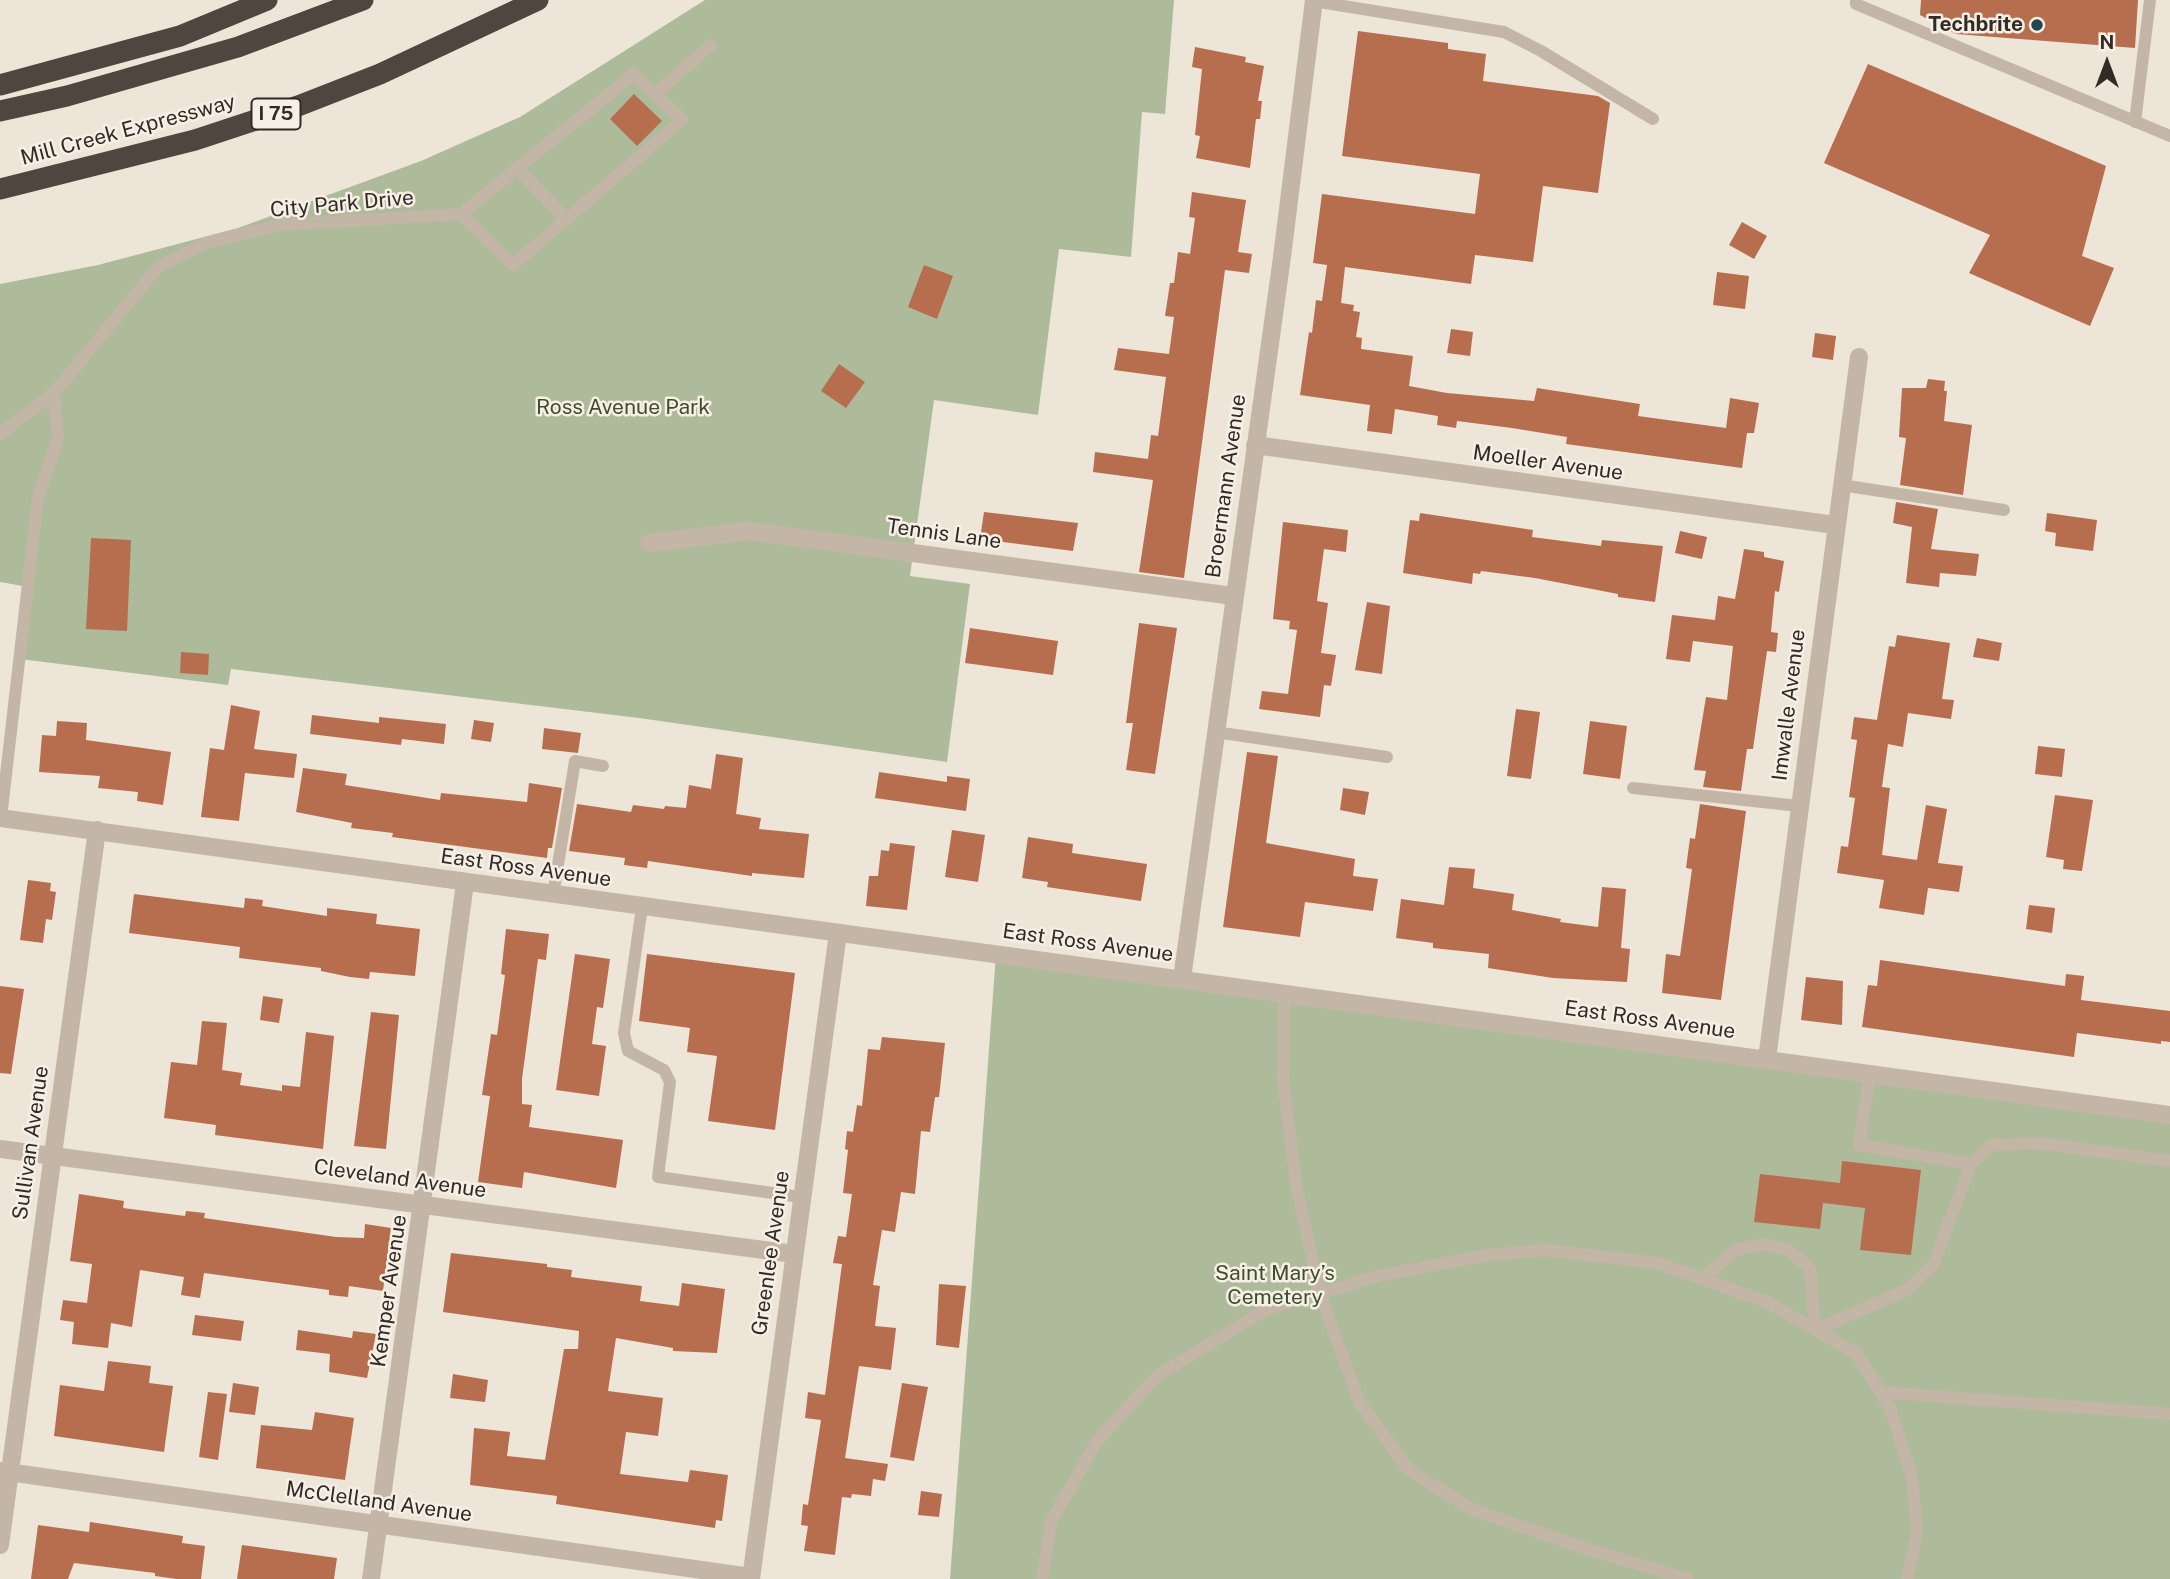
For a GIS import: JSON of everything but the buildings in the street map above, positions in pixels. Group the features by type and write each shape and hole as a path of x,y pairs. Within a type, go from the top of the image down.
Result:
{"highway":[{"path":"0,85 180,36 267,0"},
{"path":"0,111 67,96 238,47 363,0"},
{"name":"Mill Creek Expressway","path":"0,189 183,144 298,106 380,74 538,0"}],"street":[{"name":"Broermann Avenue","path":"1182,979 1313,0"},
{"name":"Imwalle Avenue","path":"1767,1059 1859,358"},
{"name":"Moeller Avenue","path":"1255,445 1835,525"},
{"name":"Tennis Lane","path":"649,543 749,531 1233,596"},
{"name":"East Ross Avenue","path":"0,818 2170,1115"},
{"name":"Sullivan Avenue","path":"0,1545 5,1471 97,831"},
{"name":"Kemper Avenue","path":"371,1579 424,1206 465,883"},
{"name":"Greenlee Avenue","path":"751,1578 838,933"},
{"name":"Cleveland Avenue","path":"0,1149 794,1254"},
{"name":"McClelland Avenue","path":"5,1471 751,1578"}],"lane":[{"path":"1313,0 1504,33 1541,51 1653,119"},
{"path":"2135,122 2150,0"},
{"path":"1853,1 2170,136"},
{"path":"655,94 711,45"},
{"path":"634,74 655,94 682,120 513,265 461,214 634,74"},
{"path":"517,169 566,219"},
{"name":"City Park Drive","path":"0,434 54,393 158,267 206,243 280,225 461,214"},
{"path":"0,818 38,496 58,440 54,393"},
{"path":"1841,485 2004,510"},
{"path":"1215,732 1387,757"},
{"path":"553,895 575,761 603,766"},
{"path":"1633,788 1799,806"},
{"path":"642,907 624,1034 628,1051 664,1070 670,1082 658,1177 802,1197"},
{"path":"1284,993 1283,1082 1297,1190 1320,1293 1359,1402 1408,1469 1471,1509 1584,1548 1687,1579"},
{"path":"1870,1074 1859,1145 1971,1164"},
{"path":"1815,1330 1907,1290 1933,1265 1971,1164 1992,1144 2039,1143 2170,1161"},
{"path":"1702,1279 1735,1250 1764,1244 1788,1250 1810,1268 1815,1330"},
{"path":"1042,1579 1051,1522 1097,1441 1157,1376 1265,1310 1379,1276 1486,1255 1546,1250 1657,1263 1768,1302 1857,1354 1891,1410 1912,1477 1917,1533 1907,1579"},
{"path":"1880,1392 2170,1414"}],"green space":[{"name":"Ross Avenue Park","path":"705,0 1174,0 1165,114 1142,112 1131,257 1059,249 1038,415 934,400 910,576 970,584 947,762 639,718 231,669 228,685 20,659 28,587 0,582 0,284 98,265 238,228 421,161 520,117"},
{"name":"Saint Mary’s Cemetery","path":"996,954 2170,1115 2170,1579 950,1579"}],"place":[{"name":"Techbrite","path":"2037,25"}]}
